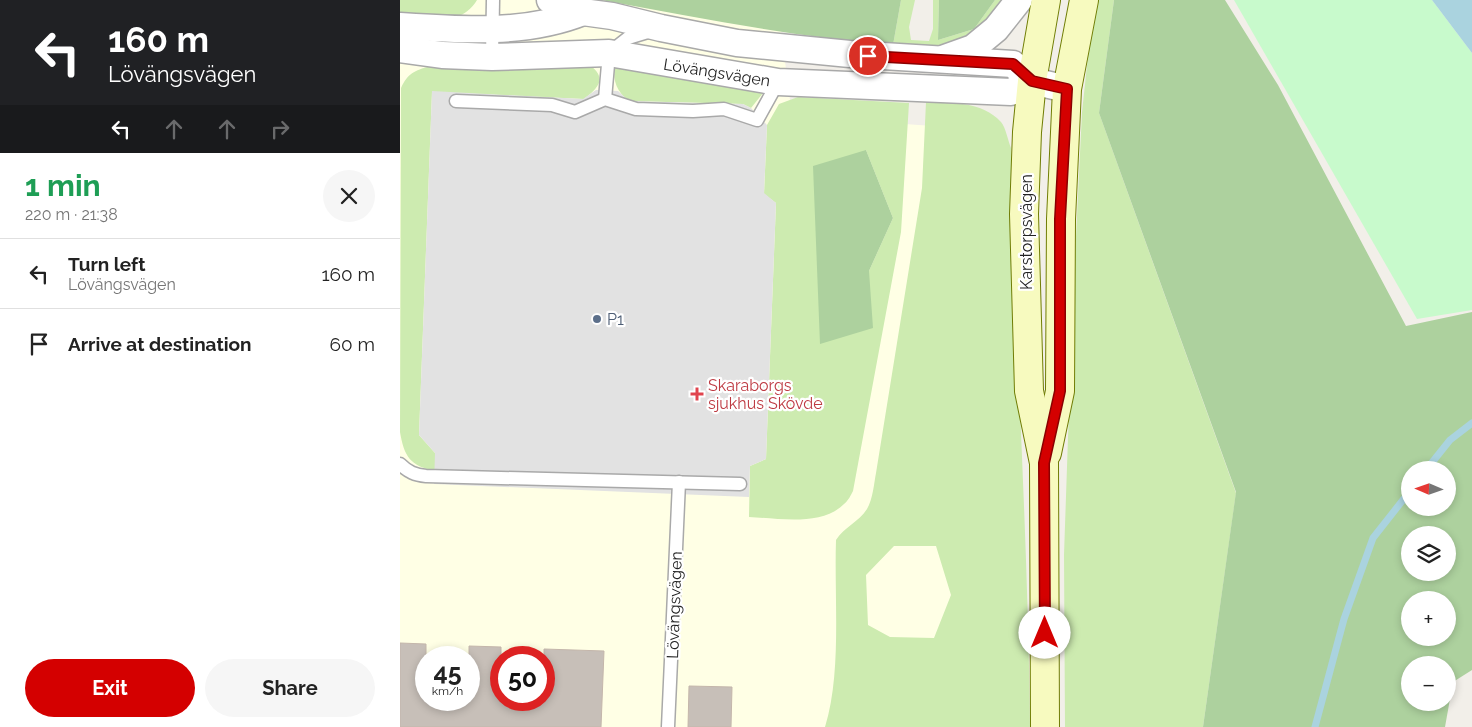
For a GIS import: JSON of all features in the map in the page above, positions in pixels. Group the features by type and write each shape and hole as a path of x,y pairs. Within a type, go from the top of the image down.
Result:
{"main road":[{"name":"Karstorpsvägen","path":"1045,727 1044,463 1029,382 1024,214 1027,132 1032,81 1046,0"},
{"name":"Karstorpsvägen","path":"1044,463 1060,391 1060,219 1067,89 1084,0"}],"street":[{"name":"Lövängsvägen","path":"550,0 583,12 612,16 737,43 850,54 1013,64 1032,81 1067,89"},
{"name":"Lövängsvägen","path":"938,60 973,48 996,29 1019,0"},
{"name":"Lövängsvägen","path":"400,26 458,30 491,29 561,21 583,12"},
{"name":"Lövängsvägen","path":"400,49 442,55 492,57 609,53 778,82 1011,92 1032,81"}],"lane":[{"path":"492,57 493,0"},
{"path":"605,99 609,53 628,38 661,28"},
{"path":"456,101 552,105 575,112 605,99 636,109 693,111 724,109 757,120 778,82"},
{"path":"400,464 406,470 416,475 426,476 740,484"},
{"name":"Lövängsvägen","path":"668,727 679,482"}],"shaded area":[{"name":"Skaraborgs sjukhus Skövde","path":"400,0 655,0 781,30 792,116 989,130 1000,727 400,727"},
{"name":"P1","path":"596,90 618,91 629,101 743,104 751,108 767,125 764,193 776,203 766,459 750,466 749,497 434,484 435,453 419,435 432,91 583,99"}],"green space":[{"path":"400,0 477,0 462,15 432,21 400,20"},
{"path":"601,0 901,0 893,45 783,32"},
{"path":"901,0 915,0 909,27 911,40 929,41 933,29 933,0 939,0 938,40 974,29 995,0 1006,0 971,38 951,46 893,45"},
{"path":"939,0 995,0 974,29 938,40"},
{"path":"1094,0 1114,0 1099,113 1236,493 1203,727 1065,727 1064,555 1072,320 1082,112"},
{"path":"1114,0 1225,0 1278,85 1406,326 1472,312 1472,670 1456,680 1456,656 1401,656 1401,711 1448,711 1445,727 1203,727 1236,492 1099,113"},
{"path":"1234,0 1432,0 1472,53 1472,310 1417,319"},
{"path":"587,63 597,73 599,81 598,86 584,99 432,92 419,435 435,453 435,471 426,469 414,463 406,454 400,432 401,88 412,73 430,66"},
{"path":"615,67 661,68 763,93 751,108 743,104 628,101 621,94 617,86 614,77"},
{"path":"798,97 909,103 901,232 853,491 847,501 835,511 824,516 799,520 749,517 750,466 766,459 776,203 764,194 767,125 779,104","holes":["866,150 893,218 869,271"]},
{"path":"926,102 956,103 976,107 985,110 1001,122 1011,148 1027,582 1030,727 825,727 834,683 836,540 864,514 872,496 922,188","holes":["894,546 936,546 951,595 934,638 890,637 868,625 866,575"]},
{"path":"866,150 893,218 869,271 873,328 820,344 813,166"}],"water":[{"path":"1432,0 1472,0 1472,53"}],"building":[{"path":"400,643 426,644 426,646 415,646 415,711 480,711 480,646 490,647 490,711 555,711 555,649 604,651 601,727 400,727"},
{"path":"689,686 732,687 731,727 688,727"}],"waterway":[{"path":"1433,461 1450,440 1472,423"},
{"path":"1315,727 1344,619 1373,538 1401,502"}],"place":[{"name":"P1","path":"597,319"},
{"name":"Skaraborgs sjukhus Skövde","path":"697,394"}],"route":[{"path":"868,56 1013,64 1032,81 1067,89 1060,219 1060,391 1044,463 1045,633"}]}
